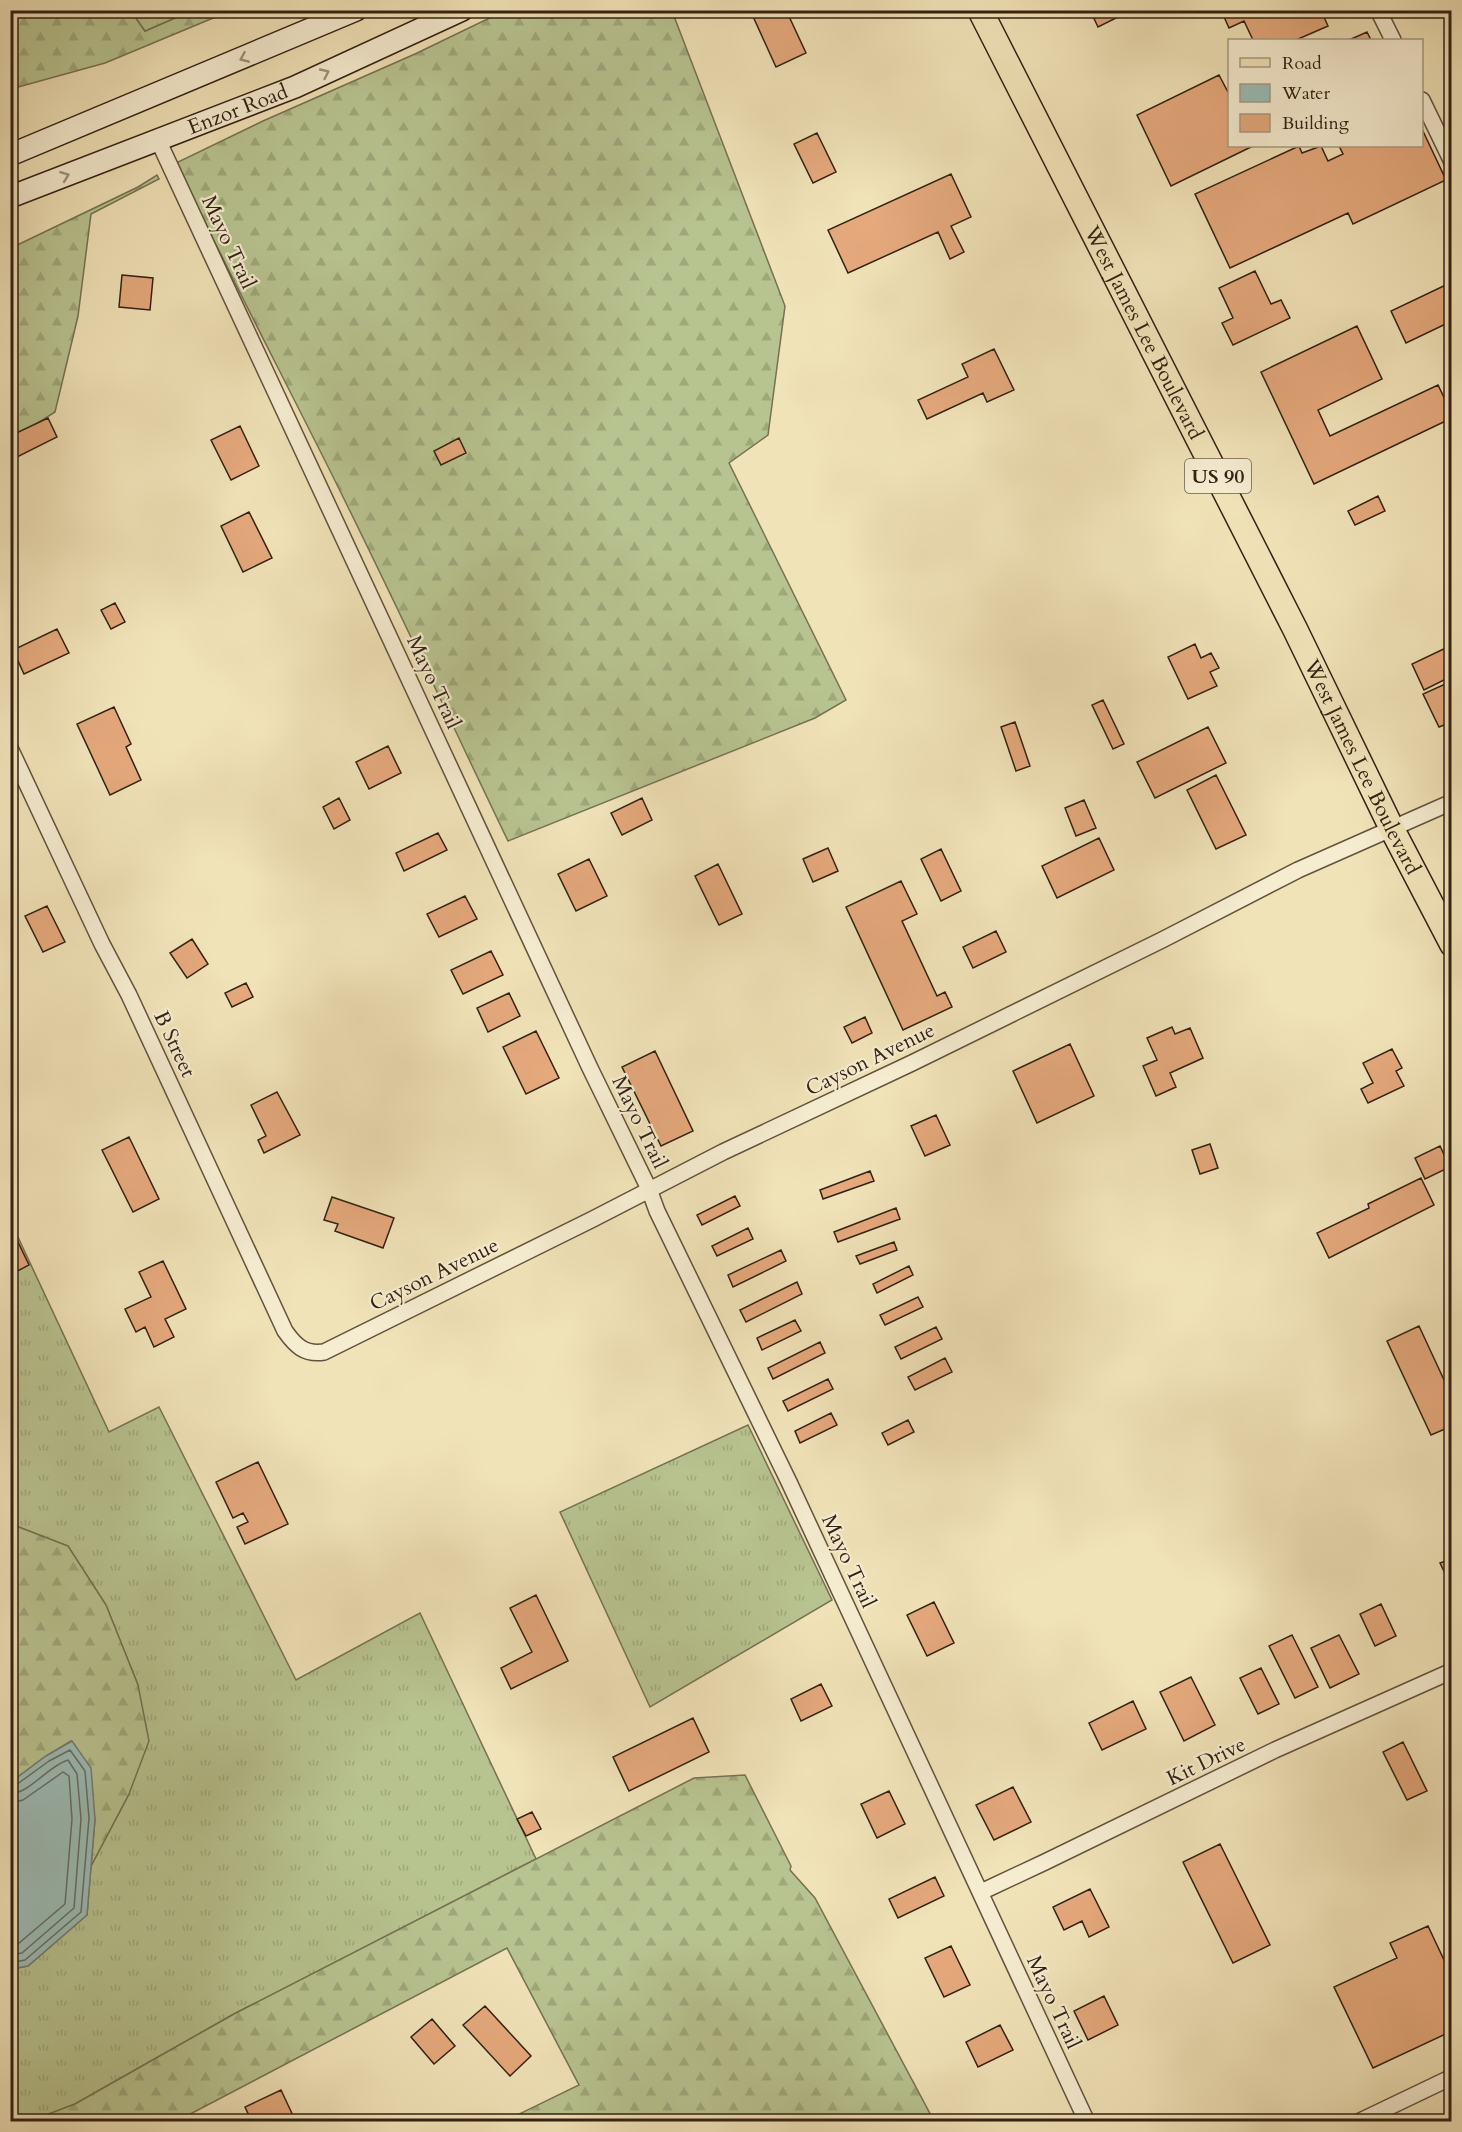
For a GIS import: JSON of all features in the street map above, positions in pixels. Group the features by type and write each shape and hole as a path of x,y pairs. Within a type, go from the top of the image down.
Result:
{"main road":[{"name":"Enzor Road","path":"10,155 356,10"},
{"name":"Enzor Road","path":"10,197 295,87 462,10"},
{"name":"West James Lee Boulevard","path":"980,10 1295,629 1392,829 1452,944"}],"street":[{"path":"1378,10 1392,39"},
{"path":"1423,102 1452,162"},
{"name":"Mayo Trail","path":"159,140 590,1068 789,1482 1087,2121"},
{"name":"B Street","path":"10,748 285,1331 296,1346 307,1352"},
{"name":"Cayson Avenue","path":"307,1352 324,1352 649,1189 1162,940 1298,870 1452,802"},
{"name":"Kit Drive","path":"981,1892 1275,1750 1452,1671"},
{"path":"1358,2121 1452,2077"}],"green space":[{"path":"11,11 131,11 145,31 191,11 230,11 105,63 11,89"},
{"path":"131,11 191,11 145,31"},
{"path":"504,11 672,11 785,306 768,435 729,463 846,700 815,718 508,841 361,533 176,163"},
{"path":"157,175 159,179 91,214 78,316 55,412 11,440 11,248 138,187"},
{"path":"10,1220 109,1432 159,1407 296,1680 420,1613 536,1859 234,2014 75,2104 30,2122 11,2121 11,1969 28,1966 87,1915 91,1866 129,1794 138,1685 106,1605 68,1546 11,1524"},
{"path":"748,1425 832,1600 650,1707 560,1512"},
{"path":"11,1524 68,1546 106,1605 138,1685 149,1741 129,1794 91,1866 95,1819 71,1741 11,1782"},
{"path":"745,1775 791,1866 790,1870 815,1898 934,2121 505,2121 579,2085 507,1948 177,2121 30,2121 75,2104 234,2014 694,1778"}],"water":[{"path":"72,1741 91,1768 95,1819 87,1915 28,1966 11,1969 11,1782 46,1756"}],"building":[{"path":"754,10 786,10 806,53 776,67 751,12"},
{"path":"1090,10 1132,10 1098,27"},
{"path":"1221,10 1321,10 1328,26 1298,39 1253,39 1244,21 1229,28"},
{"path":"1367,32 1370,39 1351,39"},
{"path":"1219,75 1228,92 1228,147 1251,147 1171,186 1137,115"},
{"path":"1423,131 1446,180 1353,224 1348,213 1230,268 1195,194 1297,147 1299,147 1302,153 1321,147 1328,161 1343,154 1340,147 1423,147"},
{"path":"817,133 836,172 813,183 794,144"},
{"path":"951,174 971,217 951,226 964,252 950,259 938,232 848,273 828,230"},
{"path":"1255,271 1271,304 1281,300 1290,318 1233,345 1222,323 1233,318 1219,288"},
{"path":"122,275 153,278 150,310 119,307"},
{"path":"1452,282 1452,321 1406,343 1391,311"},
{"path":"1357,326 1382,379 1318,410 1330,436 1438,385 1452,418 1314,484 1261,372"},
{"path":"994,349 1014,390 987,402 983,393 927,419 918,400 968,377 962,364"},
{"path":"48,418 57,437 13,459 10,454 10,436"},
{"path":"240,426 259,466 231,480 211,440"},
{"path":"459,438 466,453 441,465 434,451"},
{"path":"1378,496 1385,511 1355,525 1348,511"},
{"path":"249,512 272,558 243,572 221,526"},
{"path":"115,603 125,622 111,629 101,610"},
{"path":"57,629 69,653 24,674 13,650"},
{"path":"1195,644 1201,658 1211,653 1219,668 1210,672 1217,686 1188,699 1168,657"},
{"path":"1452,645 1452,676 1424,690 1412,664"},
{"path":"1452,681 1452,722 1439,727 1423,694"},
{"path":"1103,700 1124,744 1113,749 1092,705"},
{"path":"114,707 131,744 126,747 141,780 110,795 77,724"},
{"path":"1015,722 1030,766 1016,771 1001,727"},
{"path":"1208,727 1226,763 1155,798 1137,762"},
{"path":"388,746 401,773 369,789 356,762"},
{"path":"1216,775 1246,835 1216,849 1187,790"},
{"path":"339,798 350,820 334,829 323,807"},
{"path":"642,798 652,820 622,835 611,813"},
{"path":"1084,800 1096,828 1076,836 1065,808"},
{"path":"438,833 447,850 404,871 396,853"},
{"path":"1099,838 1114,870 1057,898 1042,866"},
{"path":"828,848 838,871 813,882 803,859"},
{"path":"941,849 961,891 941,901 921,859"},
{"path":"589,859 607,896 576,911 558,874"},
{"path":"718,864 742,914 719,925 695,876"},
{"path":"901,881 917,914 902,921 937,996 945,992 952,1007 903,1030 846,907"},
{"path":"465,896 477,919 439,937 427,914"},
{"path":"47,906 65,942 43,952 25,916"},
{"path":"996,931 1006,952 973,968 963,947"},
{"path":"192,939 208,964 187,978 170,953"},
{"path":"491,951 503,975 463,994 451,970"},
{"path":"246,983 253,997 232,1007 225,993"},
{"path":"509,993 520,1016 488,1032 477,1008"},
{"path":"865,1017 872,1033 852,1043 844,1027"},
{"path":"1172,1027 1175,1034 1190,1028 1203,1058 1170,1073 1176,1087 1156,1096 1143,1066 1157,1060 1147,1038"},
{"path":"536,1031 559,1078 526,1094 503,1047"},
{"path":"1070,1044 1094,1096 1037,1123 1013,1071"},
{"path":"1392,1049 1402,1068 1396,1071 1404,1086 1368,1103 1361,1089 1373,1083 1363,1063"},
{"path":"655,1051 693,1131 661,1146 622,1067"},
{"path":"277,1092 300,1135 264,1153 258,1140 266,1136 251,1105"},
{"path":"936,1115 950,1145 925,1156 911,1126"},
{"path":"129,1137 159,1199 133,1212 102,1150"},
{"path":"1210,1144 1218,1168 1200,1174 1192,1150"},
{"path":"1440,1146 1450,1167 1425,1179 1415,1158"},
{"path":"870,1171 874,1181 823,1199 820,1190"},
{"path":"1421,1178 1434,1205 1329,1258 1317,1233 1369,1208 1368,1204"},
{"path":"735,1196 740,1206 702,1225 697,1215"},
{"path":"332,1197 394,1218 383,1248 335,1231 338,1224 324,1220"},
{"path":"896,1208 900,1219 838,1242 834,1232"},
{"path":"748,1228 753,1239 717,1256 712,1246"},
{"path":"17,1240 29,1265 10,1275 10,1243"},
{"path":"894,1242 897,1250 860,1264 856,1256"},
{"path":"781,1250 786,1261 733,1287 728,1275"},
{"path":"163,1261 186,1309 165,1319 174,1337 154,1347 145,1327 136,1332 125,1309 151,1297 139,1272"},
{"path":"909,1266 913,1275 877,1293 873,1284"},
{"path":"797,1282 802,1294 746,1322 740,1310"},
{"path":"918,1297 923,1307 885,1325 880,1315"},
{"path":"795,1320 801,1331 762,1350 757,1338"},
{"path":"1419,1326 1445,1382 1452,1379 1452,1426 1431,1435 1387,1341"},
{"path":"936,1327 942,1339 901,1359 895,1347"},
{"path":"820,1342 825,1353 773,1379 768,1368"},
{"path":"945,1358 952,1372 915,1390 908,1377"},
{"path":"828,1379 833,1389 788,1411 783,1401"},
{"path":"831,1413 837,1425 800,1443 795,1431"},
{"path":"908,1420 914,1432 888,1445 882,1433"},
{"path":"258,1462 288,1524 245,1544 237,1527 248,1522 243,1513 233,1518 216,1482"},
{"path":"1452,1559 1452,1588 1440,1563"},
{"path":"536,1595 568,1661 511,1689 501,1668 532,1652 510,1608"},
{"path":"934,1602 954,1643 927,1656 907,1615"},
{"path":"1381,1604 1396,1636 1375,1646 1360,1614"},
{"path":"1292,1635 1318,1687 1295,1698 1269,1646"},
{"path":"1339,1635 1359,1674 1330,1688 1311,1648"},
{"path":"1261,1668 1279,1704 1258,1714 1240,1678"},
{"path":"1191,1677 1215,1725 1184,1741 1160,1692"},
{"path":"821,1684 832,1706 801,1721 791,1699"},
{"path":"1133,1701 1146,1729 1102,1750 1089,1723"},
{"path":"693,1718 709,1752 629,1791 613,1757"},
{"path":"1403,1742 1427,1791 1407,1800 1383,1752"},
{"path":"1013,1787 1031,1822 994,1840 976,1805"},
{"path":"889,1791 905,1824 877,1838 861,1804"},
{"path":"532,1812 541,1829 526,1836 517,1819"},
{"path":"1220,1844 1270,1945 1233,1963 1183,1862"},
{"path":"935,1877 944,1896 898,1918 889,1899"},
{"path":"1090,1889 1109,1927 1089,1937 1082,1921 1064,1930 1053,1907"},
{"path":"1428,1926 1452,1977 1452,2031 1373,2068 1334,1987 1397,1958 1390,1943"},
{"path":"951,1946 970,1985 944,1997 925,1958"},
{"path":"1104,1996 1118,2025 1088,2040 1074,2011"},
{"path":"485,2006 531,2056 510,2076 463,2025"},
{"path":"432,2019 455,2046 434,2064 411,2037"},
{"path":"1000,2025 1013,2050 978,2067 966,2042"},
{"path":"281,2090 296,2122 252,2122 245,2107"}]}
